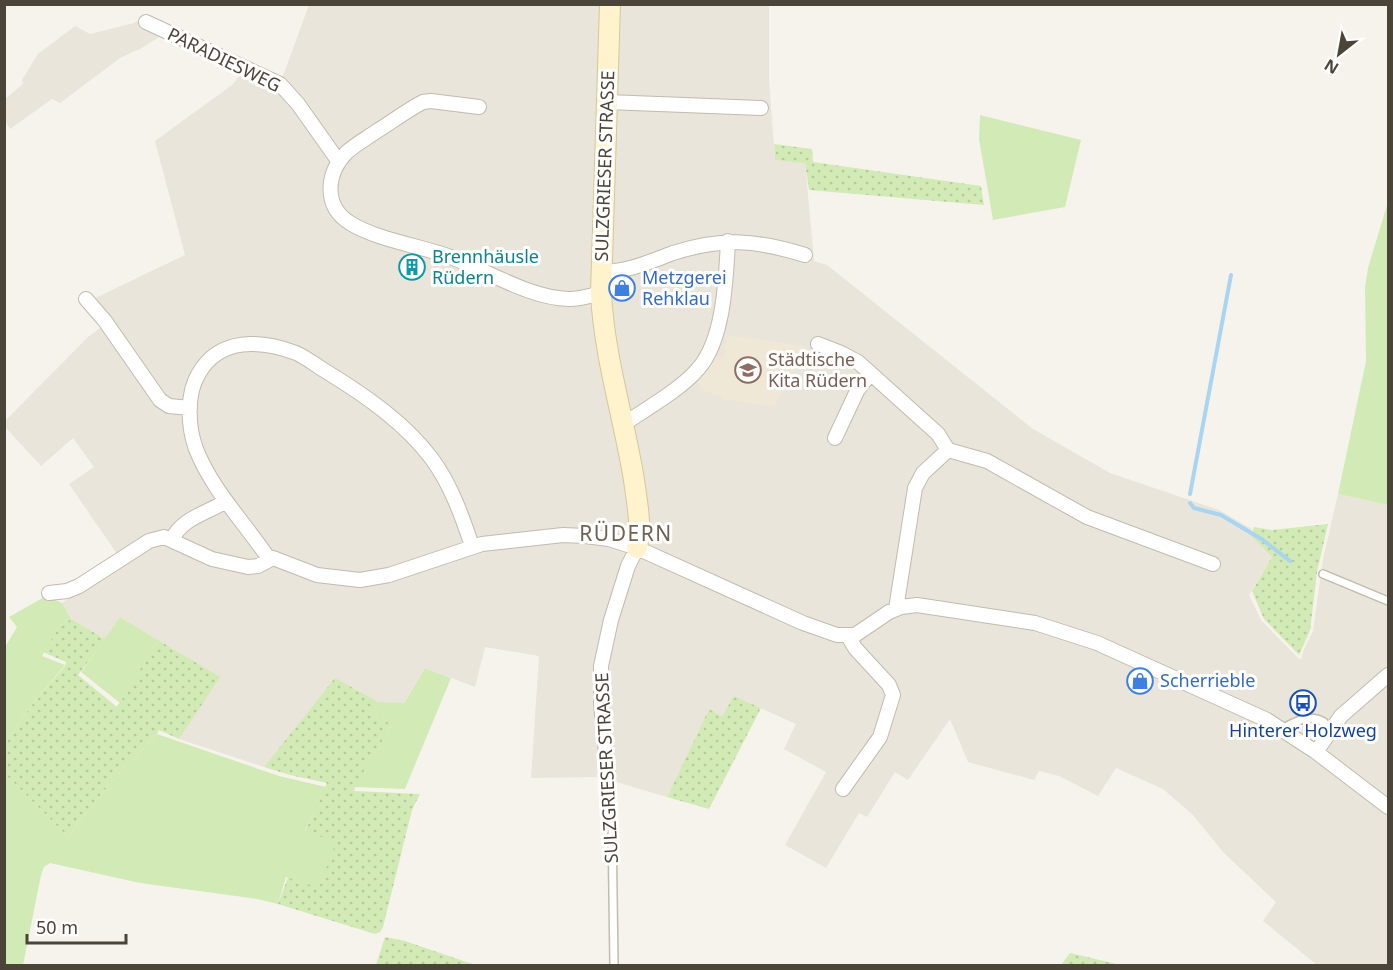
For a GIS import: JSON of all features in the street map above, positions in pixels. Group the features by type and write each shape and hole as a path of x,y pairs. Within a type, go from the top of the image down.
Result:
{"street":[{"name":"SULZGRIESER STRASSE","path":"609,782 601,704 602,660 611,620 628,566 637,548 640,528 624,424 608,350 601,293 610,4"},
{"name":"PARADIESWEG","path":"146,22 280,84 298,104 339,162"},
{"path":"479,107 431,101 419,104 353,147 339,162 330,182 330,195 337,211 351,224 398,242 445,255 540,293 574,299 601,293"},
{"path":"607,102 761,108"},
{"path":"602,272 623,271 677,252 728,241 759,243 805,255"},
{"path":"624,424 690,377 705,360 718,327 728,241"},
{"path":"86,299 106,323 160,400 169,406 190,408"},
{"path":"269,559 226,501 196,449 190,408 191,393 196,377 206,362 221,351 235,346 254,344 270,346 302,356 355,390 396,421 430,456 444,477 472,546"},
{"path":"818,344 853,359 938,434 948,450 987,461 1094,520 1213,564"},
{"path":"835,438 860,387 870,374"},
{"path":"896,609 914,492 924,473 948,450"},
{"path":"172,540 182,525 226,501"},
{"path":"49,593 68,591 86,583 151,540 160,537 172,540 207,558 222,562 251,567 276,558 317,575 360,580 389,575 472,546 499,541 569,535 603,538 637,548 830,633 848,636 858,633 896,609 921,605 1054,627 1097,643 1262,718 1316,752 1389,807"},
{"path":"843,789 880,737 893,695 889,685 855,648 848,636"},
{"path":"1316,752 1344,713 1389,675"}],"lane":[{"path":"1323,574 1389,602"},
{"path":"1281,729 1312,717 1325,724 1329,733"},
{"name":"SULZGRIESER STRASSE","path":"609,782 612,821 614,966"}],"shaded area":[{"path":"309,5 769,5 769,80 775,160 805,162 814,261 827,265 1033,429 1110,473 1219,510 1252,529 1251,536 1272,557 1249,595 1261,620 1299,659 1313,631 1323,559 1338,494 1388,505 1388,965 1317,965 1263,921 1276,902 1224,853 1192,814 1163,789 1116,768 1098,796 1059,776 1039,771 1034,780 968,762 950,719 908,780 895,772 867,817 859,813 826,868 785,845 826,772 784,749 796,724 734,696 722,716 709,709 667,797 599,777 531,778 539,656 485,647 475,687 425,668 403,704 378,702 335,679 264,767 179,739 219,677 120,617 105,639 71,619 62,603 124,564 69,484 94,467 73,438 41,466 5,427 5,421 88,337 104,325 91,300 185,255 155,141 232,85 244,70 281,81"},
{"path":"137,21 164,34 120,58 60,103 52,99 10,129 5,121 5,99 23,84 22,80 38,54 75,26 90,34"},
{"name":"Städtische Kita Rüdern","path":"727,335 807,347 774,407 721,399 721,395 705,392 694,378 711,356 724,357"}],"green space":[{"path":"980,115 1081,140 1065,207 993,220 979,139"},
{"path":"774,144 812,149 813,162 981,186 984,205 809,190 805,163 775,160"},
{"path":"1388,202 1388,505 1338,494 1366,361 1365,287 1368,268"},
{"path":"1328,524 1317,572 1310,631 1299,655 1264,619 1252,591 1272,557 1251,536 1254,527 1272,530"},
{"path":"46,596 62,603 71,619 58,628 42,656 65,665 31,706 5,743 5,647 17,627 9,617"},
{"path":"120,617 158,640 120,703 81,672"},
{"path":"71,619 105,639 78,675 117,707 158,640 220,677 179,739 159,730 110,783 68,837 5,774 5,743 31,706 65,666 66,662 43,652 58,628"},
{"path":"425,668 451,678 405,789 354,787 392,725 371,712 378,702 404,703"},
{"path":"335,678 378,702 372,712 392,725 354,791 420,794 412,810 383,927 375,934 278,904 305,832 327,783 264,767"},
{"path":"734,696 761,708 709,809 667,797 709,709 722,716"},
{"path":"157,734 279,776 326,787 305,831 336,842 319,888 286,877 278,904 140,883 50,863 44,867 41,875 23,965 5,965 5,774 68,837 110,783"},
{"path":"385,937 405,941 475,965 376,965"},
{"path":"1070,953 1117,964 1061,965"}],"waterway":[{"path":"1190,494 1231,275"},
{"path":"1190,503 1194,508 1221,515 1263,540 1290,561"}],"place":[{"name":"Brennhäusle Rüdern","path":"412,267"},
{"name":"Metzgerei Rehklau","path":"622,288"},
{"name":"Städtische Kita Rüdern","path":"748,370"},
{"name":"Scherrieble","path":"1140,681"},
{"name":"Hinterer Holzweg","path":"1303,703"}],"district":[{"name":"RÜDERN","path":"626,534"}]}
